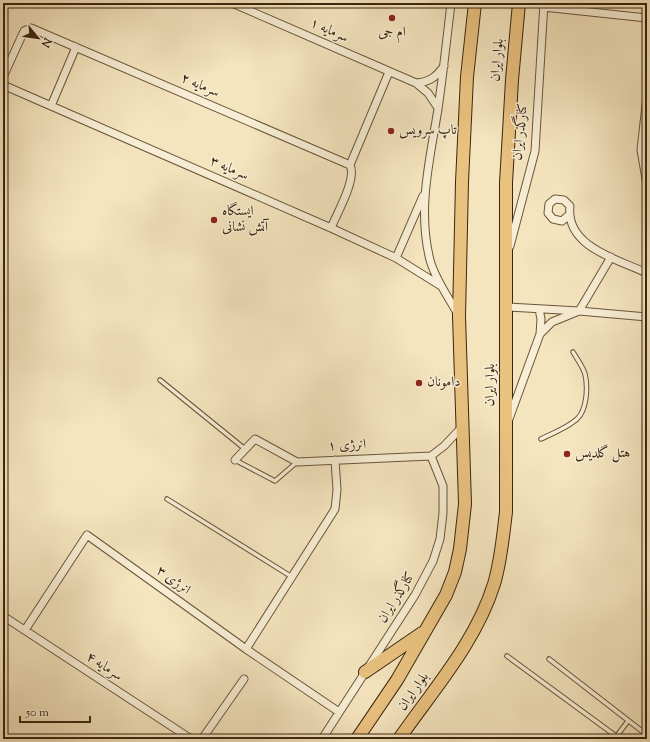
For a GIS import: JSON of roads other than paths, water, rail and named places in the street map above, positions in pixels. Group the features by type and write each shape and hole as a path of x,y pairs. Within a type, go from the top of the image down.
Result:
{"main road":[{"name":"بلوار ایران","path":"357,739 397,680 446,596 455,572 460,549 465,504 459,316 466,77 475,3"},
{"name":"بلوار ایران","path":"402,737 460,654 482,616 494,584 500,558 506,512 506,183 512,80 519,3"},
{"path":"365,672 425,632"}],"street":[{"name":"سرمایه ۱","path":"232,3 416,83"},
{"path":"452,3 438,108 424,192 425,224 430,260 441,286 459,316"},
{"path":"544,5 647,18"},
{"name":"کنارگذر ایران","path":"506,261 534,151 544,5"},
{"name":"سرمایه ۲","path":"3,77 24,31 31,28 350,165"},
{"path":"50,106 76,47"},
{"path":"416,83 426,82 436,76 444,66"},
{"path":"330,228 350,181 352,170 350,165 389,72"},
{"path":"416,83 428,93 438,108"},
{"name":"سرمایه ۳","path":"3,85 396,258 441,286"},
{"path":"647,96 640,150 647,185"},
{"path":"396,258 424,192"},
{"path":"568,215 583,242 602,255 612,257 647,273"},
{"path":"540,334 552,322 579,311 612,257"},
{"path":"506,308 579,311 647,317"},
{"path":"506,425 515,406 540,334 541,318 539,309"},
{"path":"431,456 444,446 463,426"},
{"path":"235,460 255,439 297,462"},
{"name":"کنارگذر ایران","path":"322,739 415,595 433,562 441,532 443,486 431,456"},
{"name":"انرژی ۱","path":"297,462 431,456"},
{"path":"246,649 335,509 337,490 335,460"},
{"name":"انرژی ۳","path":"24,630 86,535 246,649 339,712"},
{"name":"سرمایه ۴","path":"3,616 191,739"},
{"path":"202,739 244,679"}],"lane":[{"path":"541,439 561,430 578,419 584,408 586,391 585,374 573,352"},
{"path":"160,380 245,449"},
{"path":"235,460 275,481 297,462"},
{"path":"167,499 292,577"},
{"path":"507,656 618,738 628,720"},
{"path":"549,659 647,735"}],"place":[{"name":"ام جی","path":"392,18"},
{"name":"تاپ سرویس","path":"391,131"},
{"name":"ایستگاه آتش نشانی","path":"214,220"},
{"name":"دامونان","path":"419,383"},
{"name":"هتل گلدیس","path":"567,454"}]}
